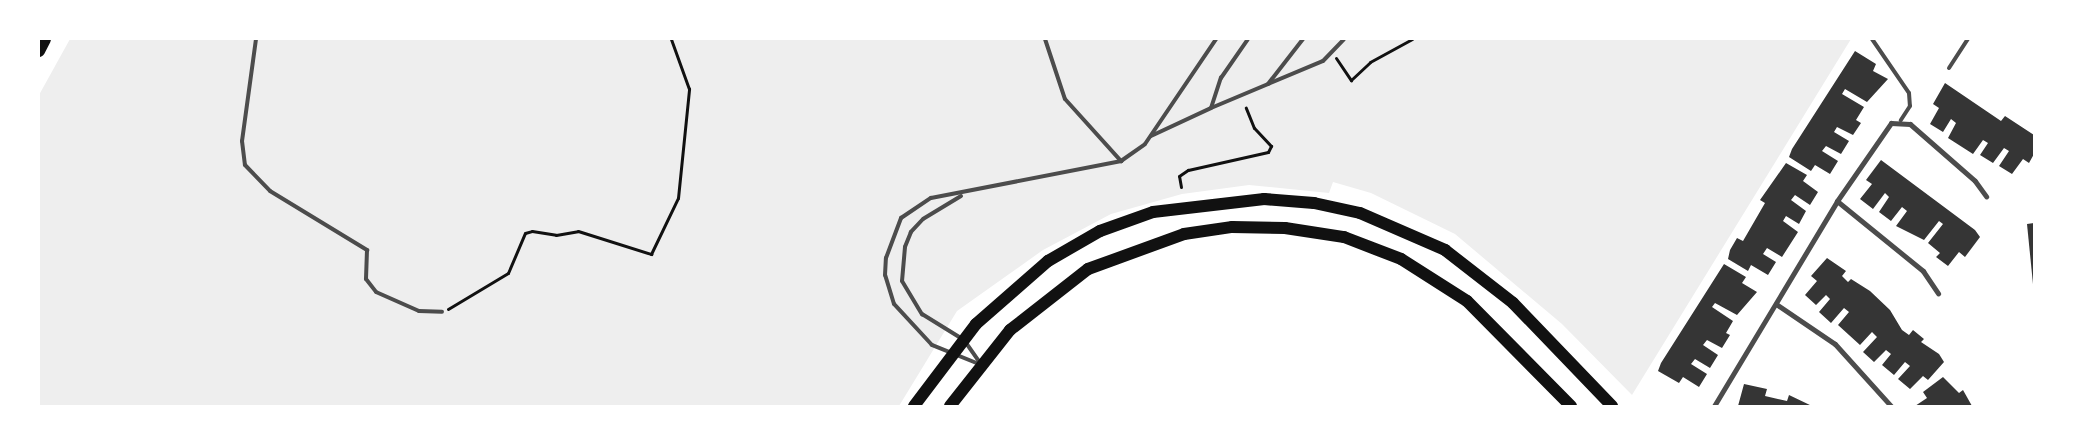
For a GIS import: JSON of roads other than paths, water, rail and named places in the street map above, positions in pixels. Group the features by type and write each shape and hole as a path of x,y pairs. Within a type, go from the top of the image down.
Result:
{"main road":[{"path":"39,51 45,39"},
{"path":"914,406 964,340 1005,294 1048,261 1100,231 1153,212 1201,203 1264,199 1314,202 1405,230 1453,255 1513,303 1612,406"},
{"path":"950,406 1010,330 1088,269 1184,234 1232,226 1285,228 1344,237 1436,277 1508,339 1571,406"}],"street":[{"path":"1714,406 1837,201 1891,123 1901,120 1975,180 1986,196"},
{"path":"1837,201 1924,271 1938,293"},
{"path":"1776,304 1835,344 1891,406"}],"lane":[{"path":"256,39 242,141 246,166 270,191 367,250 366,279 376,292 419,311 442,312"},
{"path":"1045,39 1065,99 1121,161"},
{"path":"981,365 951,356 902,317 888,290 886,258 894,228 913,207 931,198 962,195 1121,161 1138,152 1151,136 1216,39"},
{"path":"1211,108 1221,78 1248,39"},
{"path":"1266,86 1303,39"},
{"path":"1151,136 1211,108 1323,61 1344,39"},
{"path":"1872,39 1909,93 1910,106 1901,120"},
{"path":"1950,68 1968,39"},
{"path":"962,195 923,219 911,232 902,266 902,281 912,302 964,340 981,365"}]}
